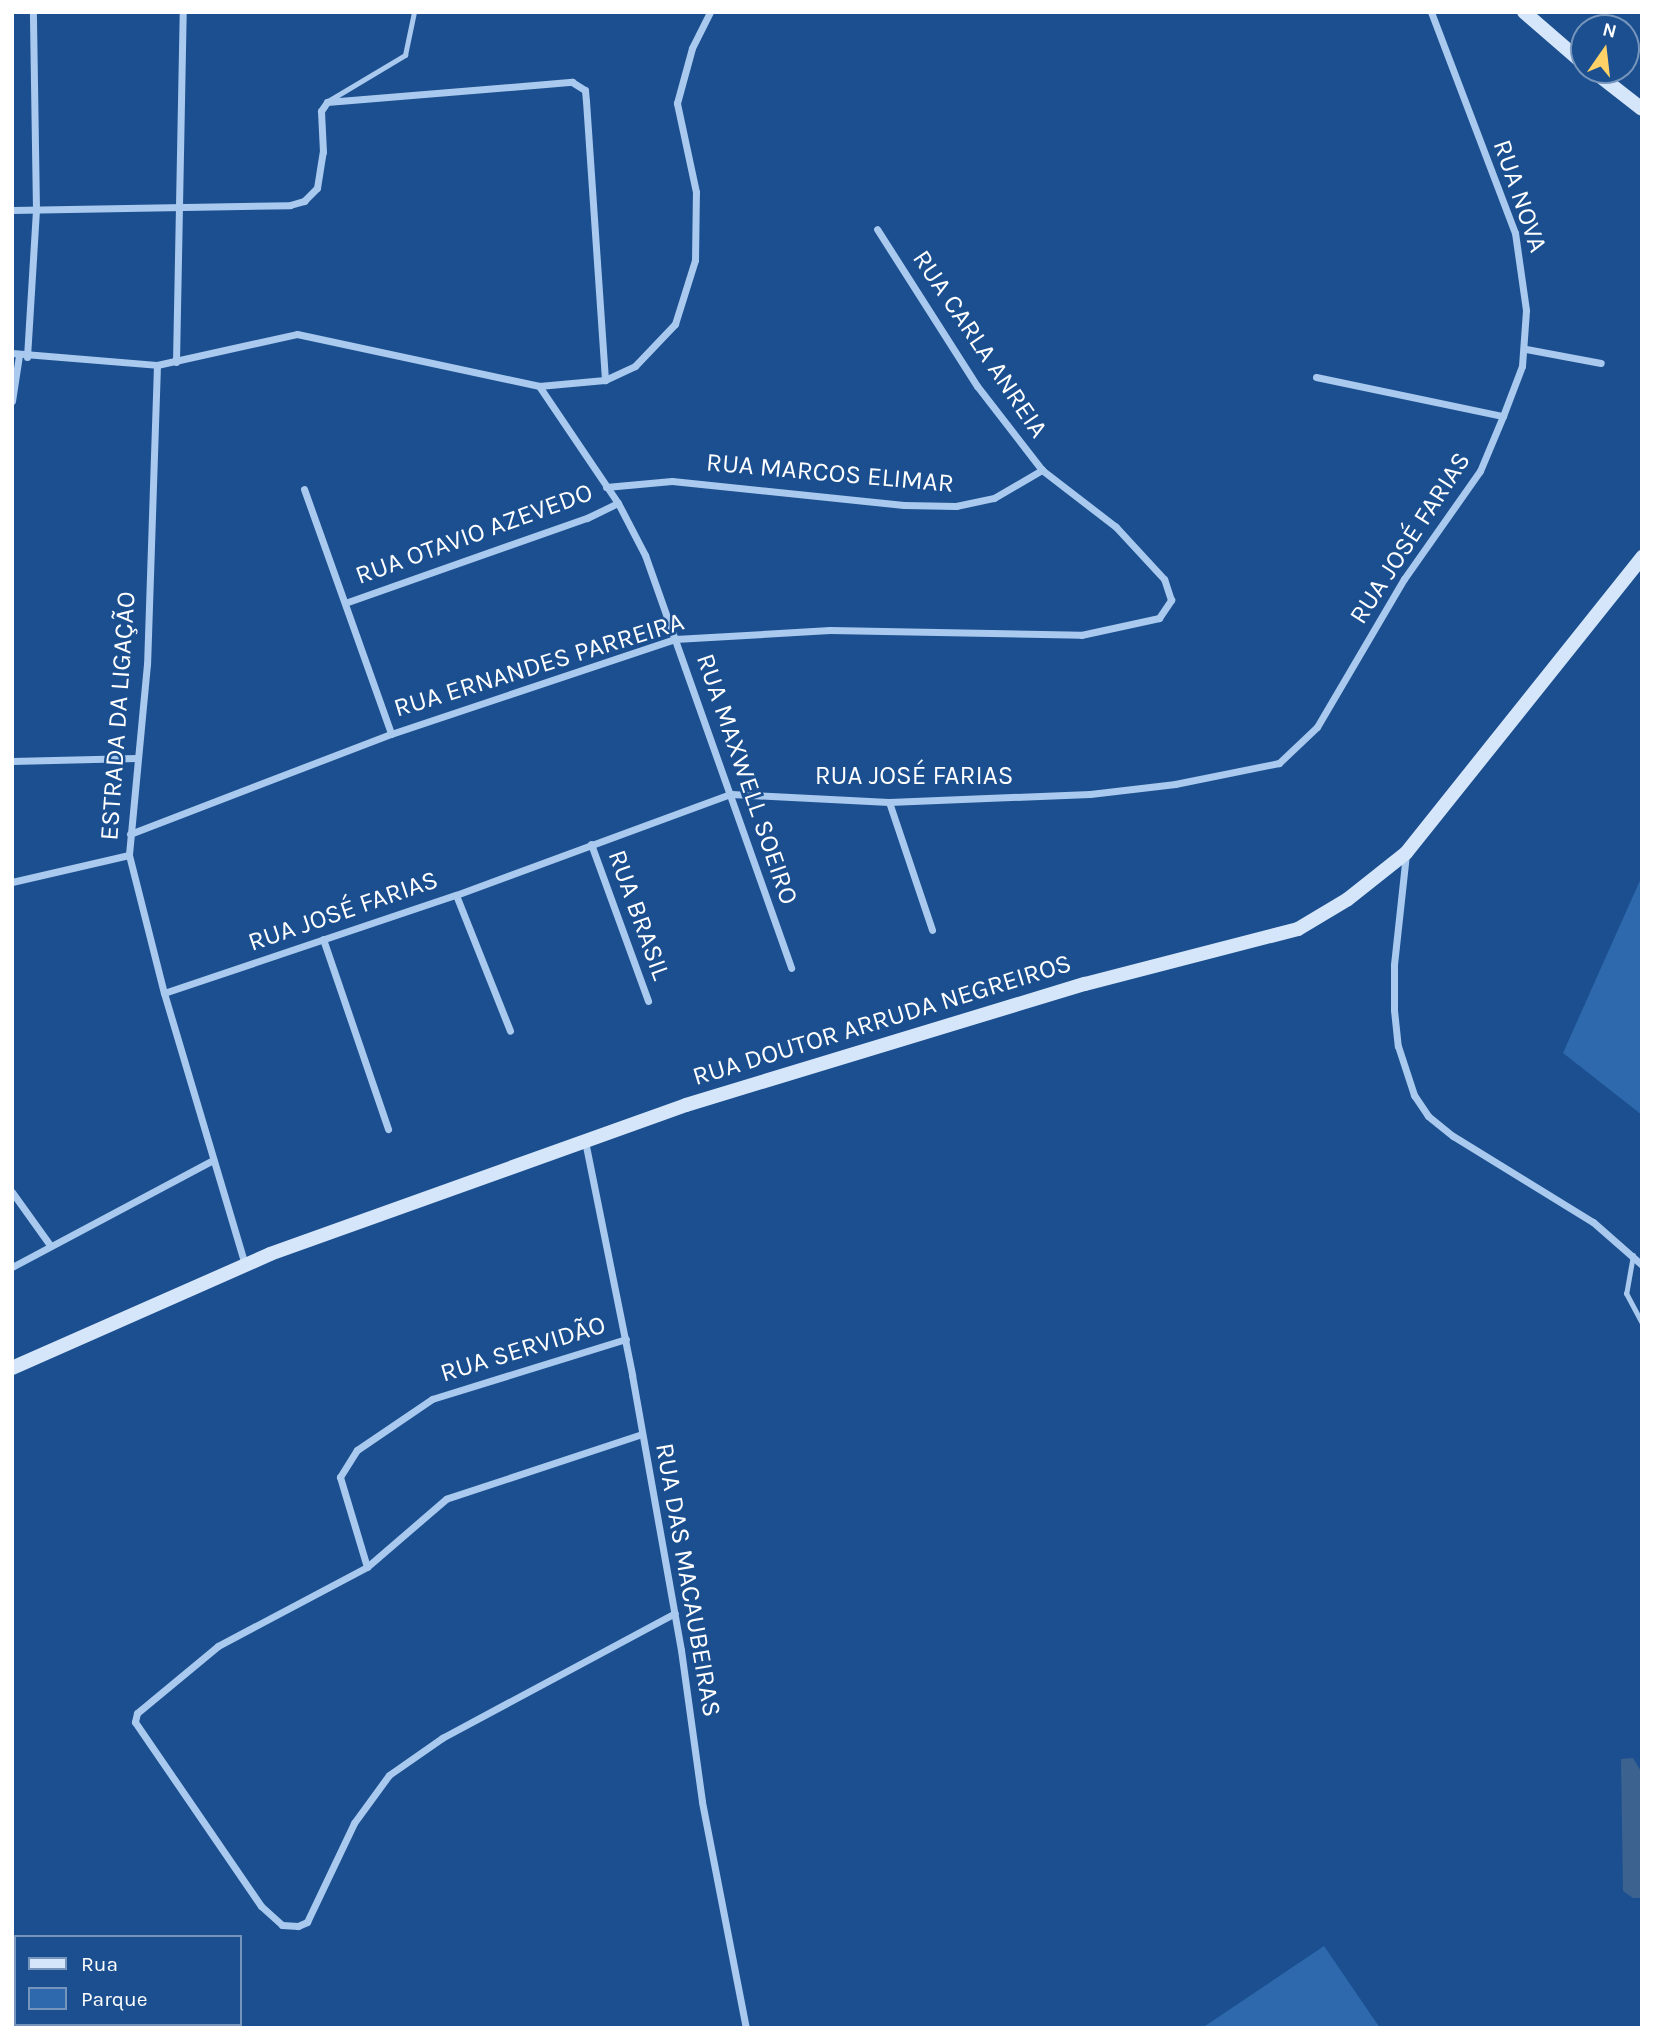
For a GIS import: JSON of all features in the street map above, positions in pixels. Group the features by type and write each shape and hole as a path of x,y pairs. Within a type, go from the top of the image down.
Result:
{"street":[{"path":"12,401 20,355 36,210 33,12"},
{"path":"176,362 183,12"},
{"path":"20,355 158,365 297,334 538,386 605,380 635,366 657,347 676,324 689,287 698,236 696,192 677,103 692,48 710,12"},
{"name":"RUA NOVA","path":"1431,12 1515,233 1523,272 1526,349 1503,415"},
{"path":"1524,12 1570,52"},
{"path":"12,210 274,207 304,201 317,188 321,176 321,111 327,102 572,82 585,90 605,380"},
{"path":"1610,84 1642,109"},
{"name":"RUA CARLA ANREIA","path":"877,229 977,386 1042,470 1126,536 1164,579 1172,594"},
{"path":"1526,349 1601,363"},
{"name":"ESTRADA DA LIGAÇÃO","path":"158,365 147,664 136,758 129,855 164,993 246,1265"},
{"path":"1316,377 1503,415"},
{"name":"RUA MAXWELL SOEIRO","path":"538,386 618,503 645,555 791,968"},
{"name":"RUA JOSÉ FARIAS","path":"164,993 456,895 731,794 889,802 1102,792 1238,774 1279,762 1317,727 1404,579 1480,471 1503,415"},
{"name":"RUA MARCOS ELIMAR","path":"606,487 672,481 904,505 956,506 994,498 1042,470"},
{"path":"304,489 391,734"},
{"name":"RUA OTAVIO AZEVEDO","path":"345,603 573,523 618,503"},
{"name":"RUA DOUTOR ARRUDA NEGREIROS","path":"12,1368 246,1265 585,1141 995,1010 1298,929 1348,900 1406,853 1642,557"},
{"name":"RUA ERNANDES PARREIRA","path":"130,834 391,734 676,639 830,630 1081,635 1152,622 1166,611 1172,594"},
{"path":"12,761 136,758"},
{"path":"889,802 932,930"},
{"name":"RUA BRASIL","path":"591,844 648,1001"},
{"path":"1406,853 1394,965 1394,1010 1398,1046 1414,1095 1428,1116 1453,1136 1593,1222 1642,1265"},
{"path":"12,883 129,855"},
{"path":"456,895 510,1031"},
{"path":"323,939 388,1129"},
{"name":"RUA DAS MACAUBEIRAS","path":"585,1141 625,1339 675,1613 702,1802 746,2028"},
{"path":"12,1268 50,1245 213,1160"},
{"path":"12,1192 50,1245"},
{"name":"RUA SERVIDÃO","path":"367,1567 340,1477 346,1462 432,1399 625,1339"},
{"path":"642,1434 461,1491 436,1507 367,1567 237,1634 137,1713 138,1731 261,1906 282,1924 298,1926 307,1922 354,1823 389,1775 442,1738 675,1613"}],"lane":[{"path":"327,102 405,55 414,12"},
{"path":"1633,1255 1626,1293 1642,1323"}],"green space":[{"path":"1642,876 1642,1115 1563,1053"},
{"path":"1324,1946 1380,2028 1202,2028"}],"shaded area":[{"path":"1633,1758 1642,1773 1642,1898 1633,1898 1623,1891 1621,1759"}]}
